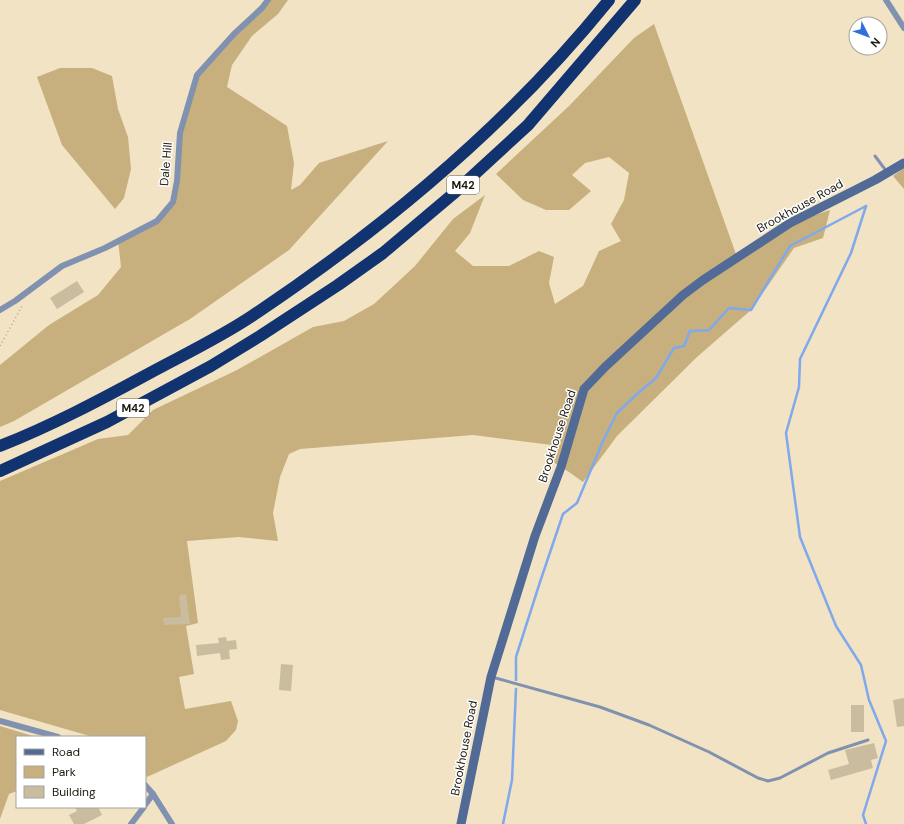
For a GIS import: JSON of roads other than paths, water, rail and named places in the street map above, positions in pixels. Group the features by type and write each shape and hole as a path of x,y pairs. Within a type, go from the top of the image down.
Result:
{"highway":[{"name":"M42","path":"0,446 19,439 115,392 209,341 251,317 330,261 410,200 458,159 500,119 580,37 609,0"},
{"name":"M42","path":"0,471 107,422 211,366 338,285 383,253 453,194 528,125 635,0"}],"street":[{"name":"Dale Hill","path":"0,310 18,300 62,266 104,248 157,221 173,202 177,181 180,133 197,75 234,34 262,8 268,0"},
{"path":"886,0 904,28"},
{"name":"Brookhouse Road","path":"461,824 491,677 535,536 561,467 584,389 605,367 683,295 698,284 790,223 904,164"},
{"path":"0,721 54,736"},
{"path":"146,786 153,794 172,824"},
{"path":"146,803 153,794"},
{"path":"131,824 143,808"}],"lane":[{"path":"875,156 887,173"},
{"path":"491,677 600,708 649,725 710,752 758,778 768,781 780,778 828,753 868,740"}],"waterway":[{"path":"516,680 516,657 563,514 577,503 603,441 617,413 656,378 674,348 684,346 690,331 709,330 729,308 751,310 790,246 866,206"},
{"path":"866,206 851,253 800,359 799,387 786,433 800,537 836,626 861,665 869,700 886,741 863,815 866,824"},
{"path":"503,824 512,780 516,689"}]}
